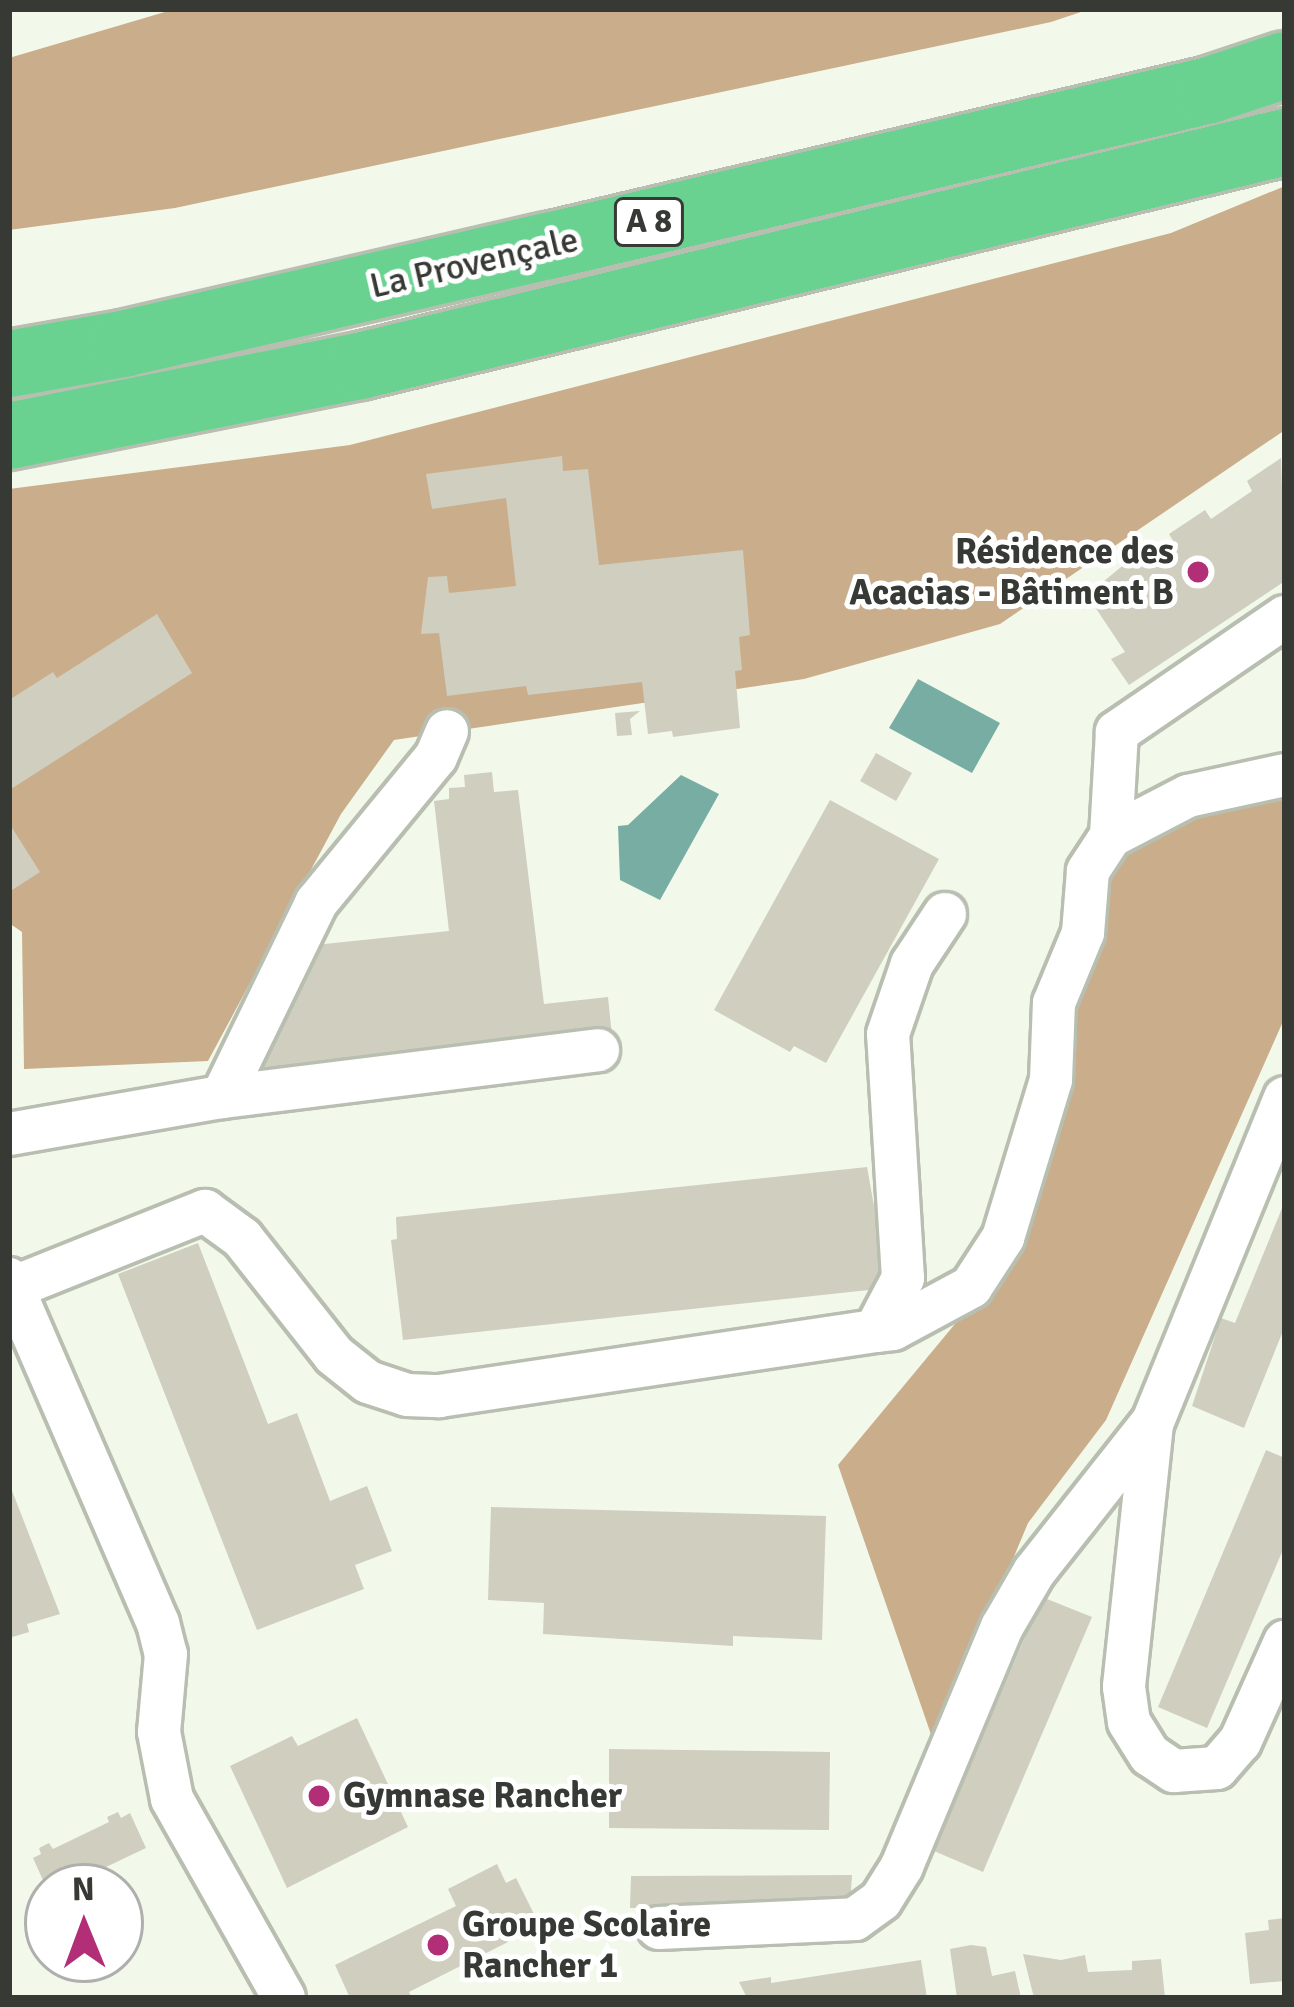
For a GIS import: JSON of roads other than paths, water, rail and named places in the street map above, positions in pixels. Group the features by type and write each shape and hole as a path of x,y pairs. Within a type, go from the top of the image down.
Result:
{"highway":[{"name":"La Provençale","path":"9,364 123,344 505,256 1210,90 1285,65"},
{"name":"La Provençale","path":"9,436 360,366 1285,142"}],"street":[{"path":"1112,836 1117,732 1285,616"},
{"path":"222,1097 316,903 436,757 447,731"},
{"path":"284,1998 172,1799 159,1732 166,1654 158,1623 10,1284 205,1210 242,1238 334,1355 368,1382 423,1396 893,1329 971,1287 1003,1238 1051,1080 1054,1004 1083,932 1088,872 1112,836 1188,796 1285,776"},
{"path":"875,1331 903,1278 888,1034 912,964 945,914"},
{"path":"9,1134 222,1097 598,1051"},
{"path":"1285,1098 1152,1424 1124,1688 1129,1722 1150,1755 1174,1771 1217,1768 1240,1742 1285,1642"},
{"path":"658,1928 855,1919 881,1900 902,1866 1002,1627 1034,1572 1152,1424"}],"water":[{"path":"918,679 1000,723 972,773 889,728"},
{"path":"681,775 719,794 660,900 620,880 618,826 628,825"}],"place":[{"name":"Résidence des Acacias - Bâtiment B","path":"1198,572"},
{"name":"Gymnase Rancher","path":"319,1796"},
{"name":"Groupe Scolaire Rancher 1","path":"438,1945"}]}
